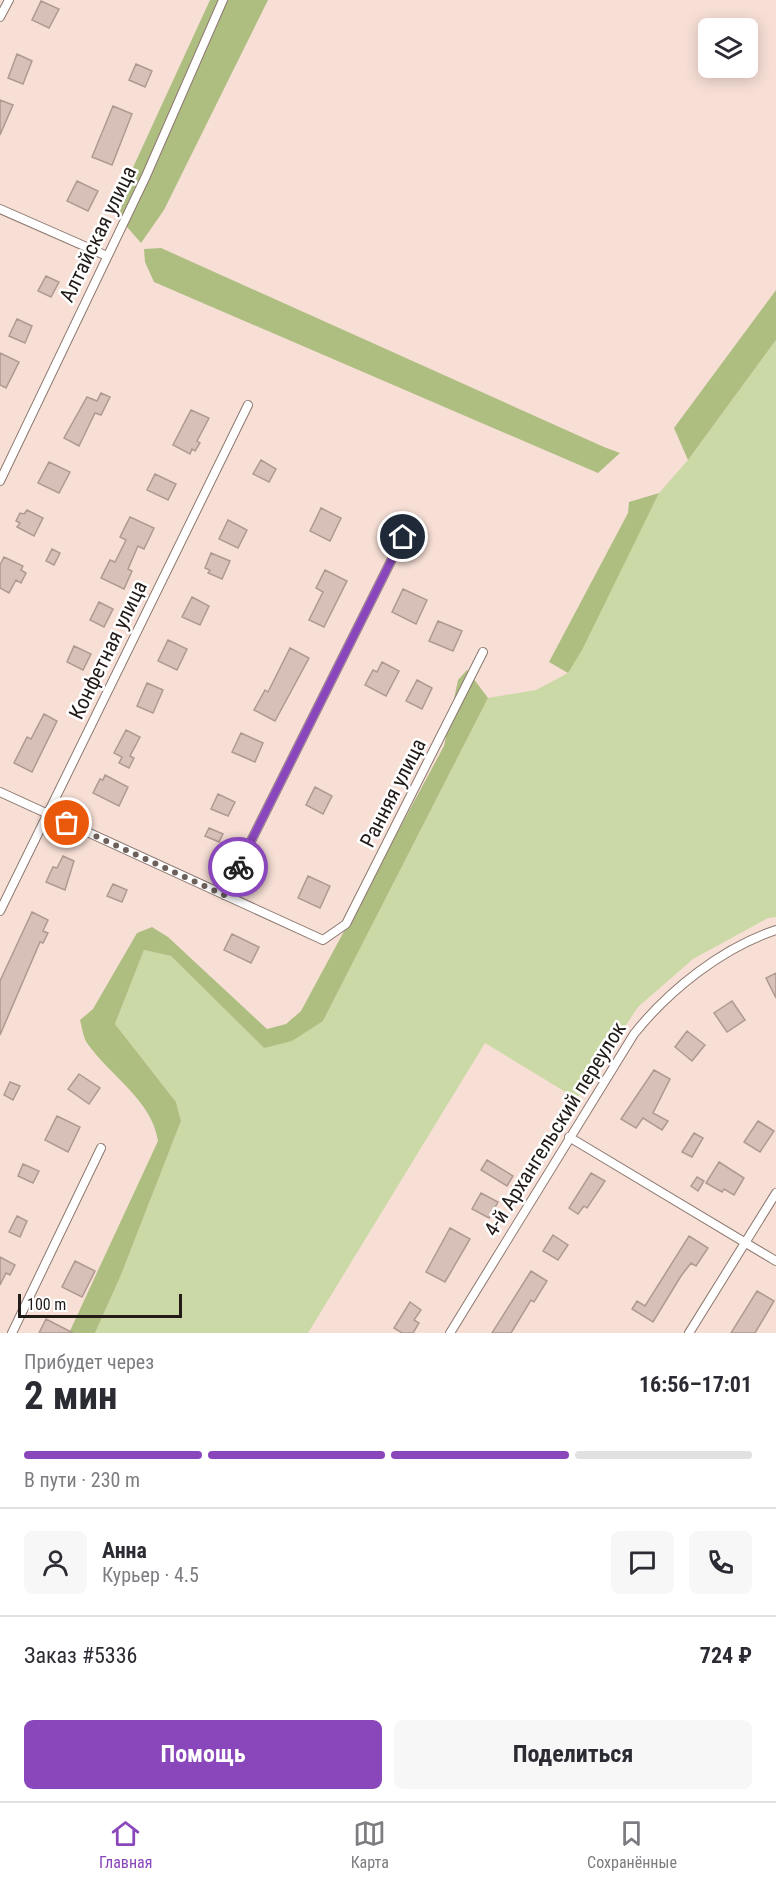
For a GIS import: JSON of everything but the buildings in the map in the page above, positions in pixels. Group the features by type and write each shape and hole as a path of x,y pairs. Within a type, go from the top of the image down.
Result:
{"street":[{"path":"0,17 9,0"},
{"name":"Алтайская улица","path":"0,482 146,176 223,0"},
{"path":"0,209 107,255"},
{"name":"Конфетная улица","path":"0,911 248,405"},
{"path":"0,792 224,895 403,537"},
{"name":"Ранняя улица","path":"224,895 323,940 346,924 483,652"},
{"name":"4-й Архангельский переулок","path":"450,1333 622,1051 662,1002 717,961 760,935 776,930"},
{"path":"569,1137 776,1261"},
{"path":"12,1333 101,1148"},
{"path":"689,1333 776,1193"}],"green space":[{"path":"210,0 268,0 164,210 141,243 113,211"},
{"path":"161,248 620,453 598,473 154,282 145,262 144,249"},
{"path":"776,290 776,340 688,460 674,428"},
{"path":"776,340 776,917 768,918 693,959 638,1007 577,1099 485,1043 308,1333 95,1333 121,1275 181,1121 176,1102 115,1024 144,950 171,956 264,1048 323,1021 488,698 536,690 568,673 659,493 688,460"},
{"path":"659,493 582,650 568,673 549,662 628,513 629,502"},
{"path":"467,670 488,698 323,1021 292,1041 264,1048 171,956 144,950 115,1024 176,1102 181,1121 121,1275 95,1333 69,1333 158,1141 148,1113 87,1043 80,1020 93,1009 137,933 152,927 168,937 267,1029 286,1024 301,1011 444,746 458,680"}],"way so far":[{"path":"67,823 224,895 238,867"}],"route":[{"path":"238,867 403,537"}]}
